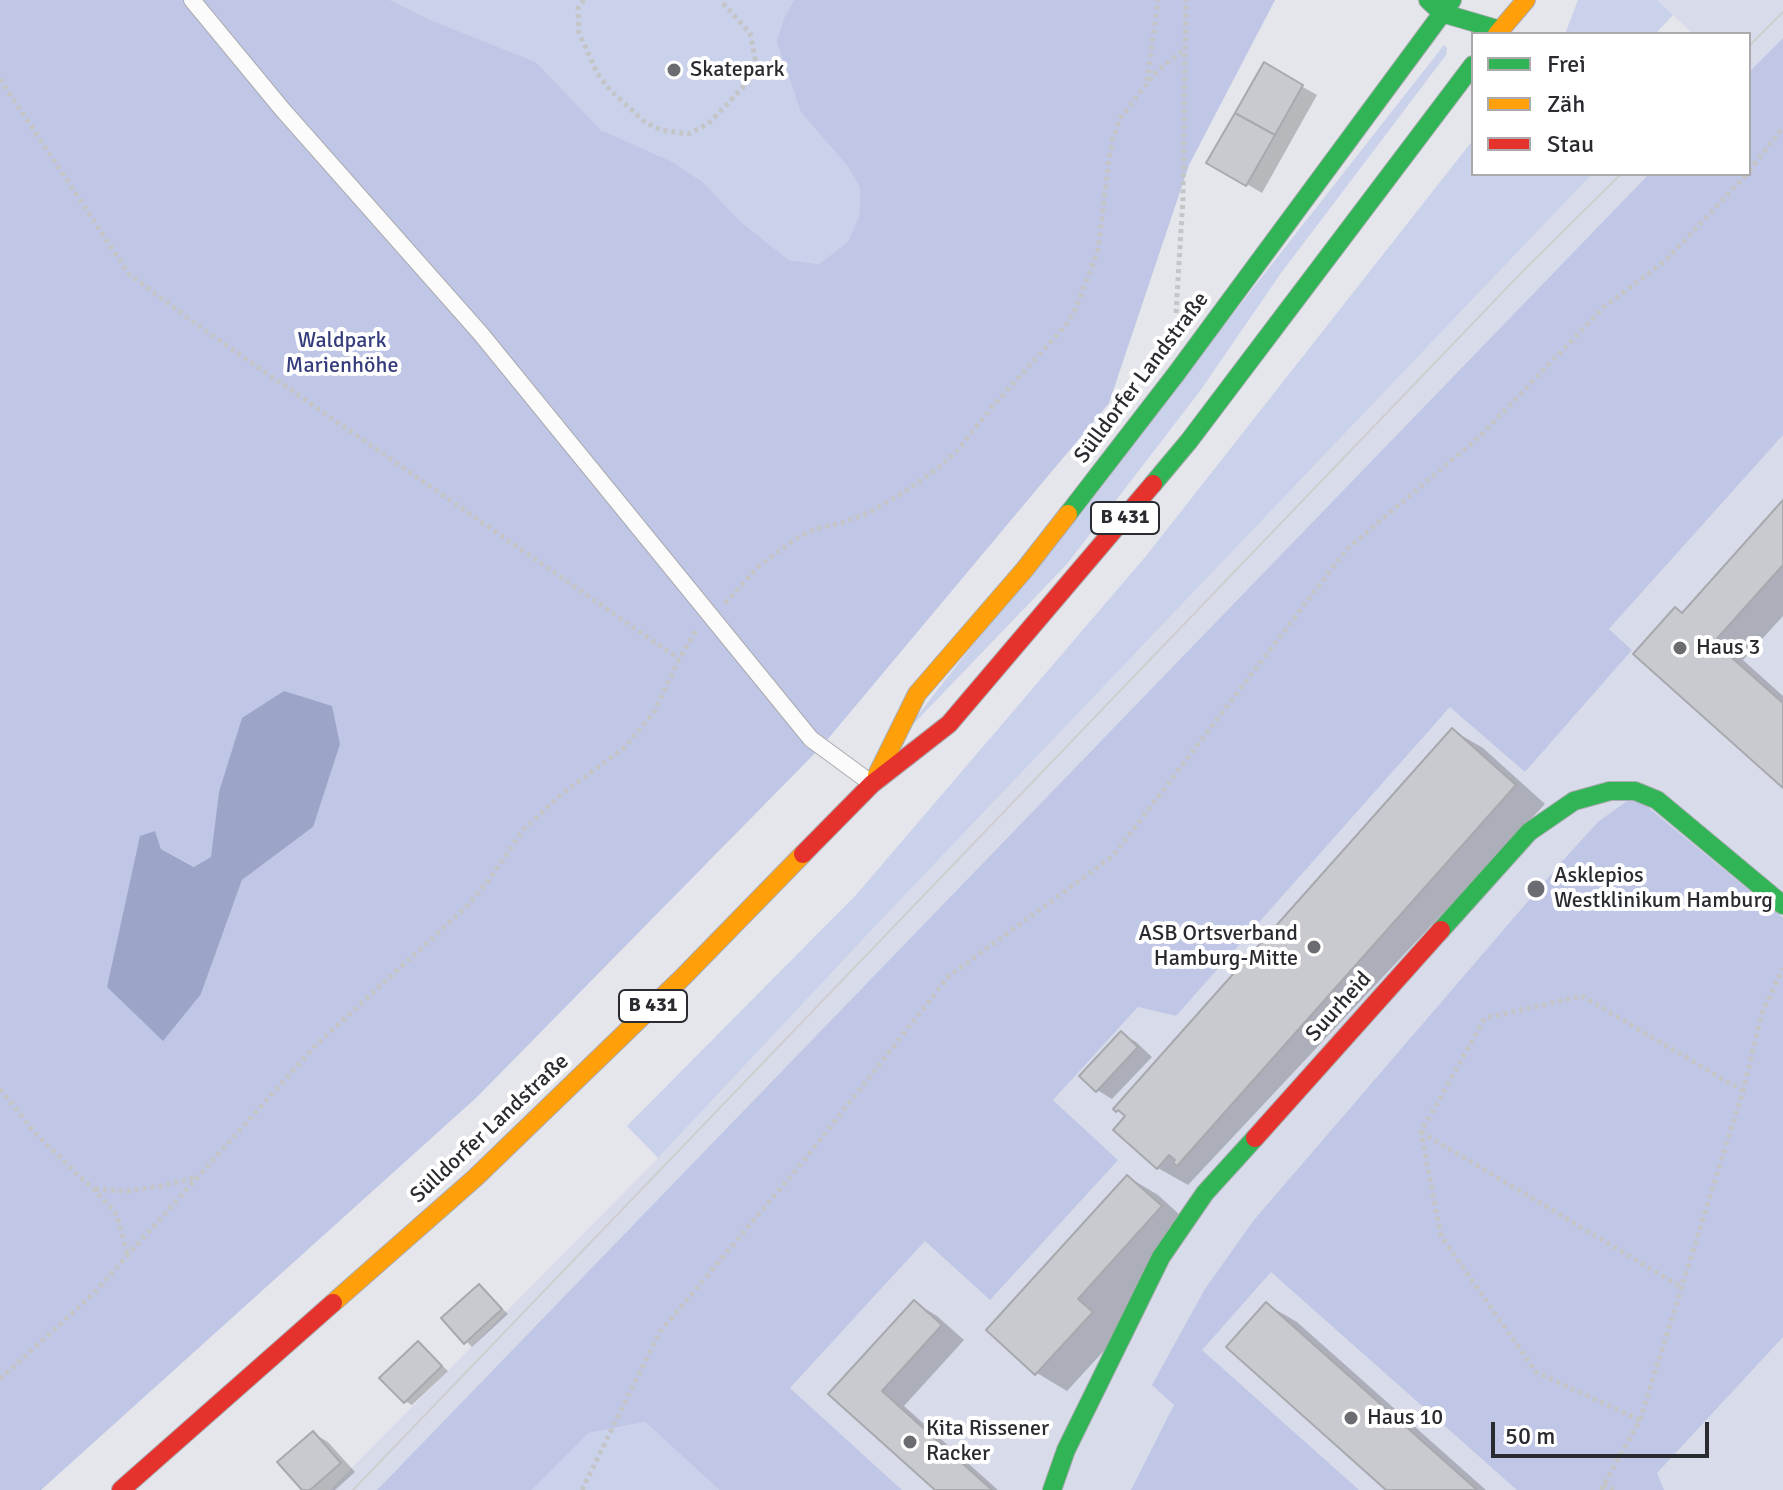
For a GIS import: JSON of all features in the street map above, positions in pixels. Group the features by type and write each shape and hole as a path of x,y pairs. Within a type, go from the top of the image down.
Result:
{"main road":[{"path":"1428,0 1499,32"},
{"path":"1499,32 1526,0"},
{"name":"Sülldorfer Landstraße","path":"872,784 917,694 1025,569 1176,374 1447,7"},
{"path":"1492,10 1499,32"},
{"name":"Sülldorfer Landstraße","path":"121,1490 475,1178 683,977 872,784 949,724 1189,441 1471,68"},
{"name":"Suurheid","path":"1052,1490 1066,1450 1135,1307 1161,1257 1205,1193 1529,832 1574,801 1610,791 1635,791 1657,800 1680,817 1783,905"}],"lane":[{"path":"192,0 282,109 481,334 811,739 872,784"}],"path":[{"path":"584,0 578,8 579,33 597,73 610,90 645,122 661,130 688,134 708,124 748,82 752,72 754,45 750,33 720,0"},
{"path":"1147,82 1158,0"},
{"path":"1175,320 1183,198 1186,0"},
{"path":"0,1379 92,1295 315,1046 466,907 489,880 523,830 563,793 625,747 654,712 694,633 759,566 797,538 815,529 868,513 903,493 957,451 991,408 1066,325 1098,250 1113,138 1121,117 1147,82 1183,50"},
{"path":"0,79 129,274 216,338 679,659"},
{"path":"1751,169 1783,127"},
{"path":"582,1490 659,1333 805,1159 949,976 1113,856 1346,550 1480,436 1604,307 1666,260 1745,176"},
{"path":"1615,1490 1602,1487 1640,1420 1743,1091 1762,1013 1783,968"},
{"path":"1640,1420 1536,1372 1441,1236 1421,1132 1485,1018 1582,996 1743,1091"},
{"path":"0,1089 35,1133 117,1215 128,1254"},
{"path":"1421,1132 1683,1288"},
{"path":"94,1189 128,1191 197,1177"}],"shaded area":[{"path":"390,0 794,0 784,18 846,164 860,186 859,216 848,243 819,264 789,260 740,221 703,182 671,161 601,130 536,62 429,20"},
{"path":"1578,0 1657,0 1673,15 1657,32 1566,32"},
{"path":"1657,0 1783,0 1783,38 1751,70 1751,32 1691,32"},
{"path":"1444,45 1446,55 1281,273 1200,391 1067,564 899,739"},
{"path":"1471,143 1471,176 1590,176 658,1158 627,1126 856,895 1146,556"},
{"path":"1590,176 1647,176 377,1490 330,1490 658,1158"},
{"name":"Asklepios Westklinikum Hamburg","path":"1783,435 1783,1490 902,1490 790,1388 925,1241 989,1299 1117,1159 1053,1100 1138,1007 1176,1016 1451,706 1525,772 1632,650 1609,629"},
{"path":"284,691 332,706 340,744 313,827 242,880 201,994 163,1041 107,987 140,836 155,831 161,849 194,867 211,857 219,792 242,718"},
{"path":"645,1422 719,1490 532,1490 589,1433"}],"green space":[{"name":"Waldpark Marienhöhe","path":"0,0 390,0 430,20 536,62 601,130 671,161 703,182 740,221 789,260 819,264 848,242 859,216 860,187 846,164 801,112 777,42 784,18 794,0 1275,0 1189,165 1109,403 822,746 477,1097 41,1490 0,1490","holes":["219,792 313,827 242,880 201,994 155,831 161,849 195,867 212,857"]},
{"path":"1783,38 1783,435 1609,629 1632,650 1525,772 1450,707 1176,1016 1138,1007 1053,1100 1118,1160 990,1300 925,1241 790,1388 902,1490 719,1490 645,1422 589,1433 532,1490 377,1490 1647,176 1751,176 1751,70"},
{"path":"1634,796 1783,918 1783,1337 1657,1473 1664,1490 1517,1490 1271,1272 1202,1350 1359,1490 1131,1490 1174,1405 1152,1385 1205,1289 1254,1220 1567,856 1598,822"}],"building":[{"path":"1264,62 1303,85 1275,135 1235,113"},
{"path":"1235,113 1275,135 1246,186 1206,163"},
{"name":"Haus 3","path":"1783,500 1783,565 1714,642 1783,703 1783,788 1633,654 1675,607 1682,613"},
{"name":"ASB Ortsverband Hamburg-Mitte","path":"1452,728 1516,785 1177,1166 1169,1155 1157,1169 1113,1130 1125,1116 1113,1109"},
{"path":"1121,1031 1138,1047 1096,1092 1079,1076"},
{"path":"1127,1175 1162,1206 1078,1299 1093,1312 1035,1375 986,1330"},
{"path":"479,1284 502,1309 464,1344 441,1318"},
{"name":"Kita Rissener Racker","path":"914,1300 942,1325 882,1391 992,1490 935,1490 828,1394"},
{"name":"Haus 10","path":"1266,1302 1477,1490 1386,1490 1226,1347"},
{"path":"418,1341 442,1366 404,1403 379,1378"},
{"path":"313,1431 341,1463 310,1490 302,1490 277,1462"}],"tram line":[{"path":"1751,44 1783,12"},
{"path":"353,1490 1523,271 1619,176"}],"traffic: fast":[{"path":"1428,0 1442,13 1500,30"},
{"path":"1068,514 1176,374 1452,0"},
{"path":"1153,484 1189,441 1471,68"},
{"path":"1441,930 1529,832 1574,801 1610,791 1635,791 1657,800 1783,905"},
{"path":"1052,1490 1066,1450 1161,1257 1205,1193 1255,1138"}],"traffic: slow":[{"path":"1499,32 1526,0"},
{"path":"877,775 917,694 1025,569 1068,514"},
{"path":"333,1303 475,1178 683,977 803,854"}],"traffic: jam":[{"path":"803,854 872,784 949,724 1153,484"},
{"path":"1255,1138 1441,930"},
{"path":"121,1490 333,1303"}],"place":[{"name":"Skatepark","path":"674,70"},
{"name":"Haus 3","path":"1680,648"},
{"name":"Asklepios Westklinikum Hamburg","path":"1536,889"},
{"name":"ASB Ortsverband Hamburg-Mitte","path":"1314,947"},
{"name":"Haus 10","path":"1351,1418"},
{"name":"Kita Rissener Racker","path":"910,1442"}]}
